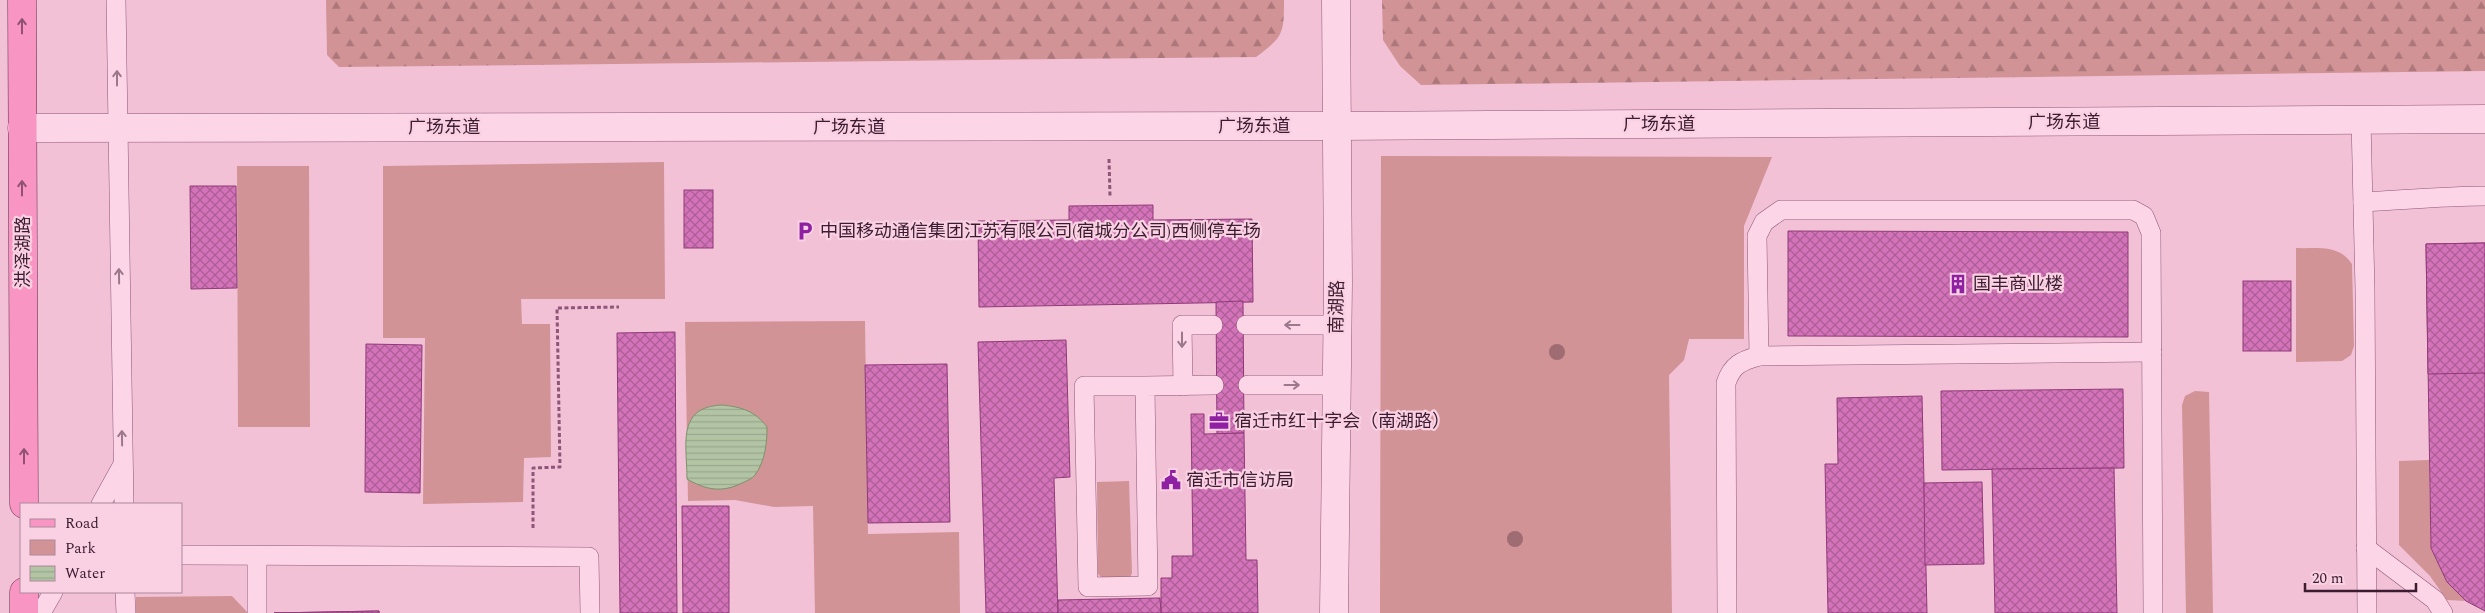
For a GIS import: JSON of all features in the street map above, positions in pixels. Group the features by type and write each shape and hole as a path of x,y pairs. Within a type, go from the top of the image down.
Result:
{"main road":[{"name":"洪泽湖路","path":"22,0 24,503"},
{"path":"24,593 24,613"}],"street":[{"name":"南湖路","path":"1334,613 1337,384 1336,0"},
{"name":"广场东道","path":"22,128 1337,126 2485,119"}],"lane":[{"path":"116,0 124,503"},
{"path":"2361,120 2367,613"},
{"path":"2363,202 2438,196 2485,196"},
{"path":"1759,356 1758,236 1764,222 1781,210 2133,210 2144,216 2151,233 2154,613"},
{"path":"1183,386 1182,325 1213,325"},
{"path":"1246,325 1337,325"},
{"path":"1728,613 1726,384 1730,370 1741,361 1759,356 2152,352"},
{"path":"1248,385 1337,384"},
{"path":"1145,386 1148,586 1088,587 1084,386 1214,385"},
{"path":"102,503 123,464"},
{"path":"2366,548 2435,600 2444,613"},
{"path":"182,556 590,557 590,613"},
{"path":"257,556 257,613"},
{"path":"41,613 52,593"},
{"path":"125,593 126,613"}],"path":[{"path":"534,557 533,468 560,467 557,308 619,307"}],"green space":[{"path":"326,0 1284,0 1280,34 1272,44 1256,57 339,67 327,55"},
{"path":"1382,0 2485,0 2485,71 1421,85 1400,66 1383,40"},
{"path":"1381,156 1772,157 1744,226 1744,339 1689,339 1684,360 1669,375 1672,613 1380,613"},
{"path":"664,162 665,299 521,299 522,324 550,324 551,457 524,458 523,502 423,504 425,338 383,338 383,166"},
{"path":"237,166 309,166 310,427 238,427"},
{"path":"2296,248 2334,250 2341,253 2352,264 2354,346 2351,355 2342,361 2296,362"},
{"path":"865,321 868,534 959,532 960,613 815,613 813,506 774,507 735,500 688,501 685,322"},
{"path":"2195,391 2209,392 2213,613 2186,613 2182,405 2185,396"},
{"path":"2429,460 2431,548 2447,582 2466,601 2447,600 2430,576 2399,545 2399,461"},
{"path":"1129,481 1132,573 1129,580 1103,579 1098,574 1097,482"},
{"path":"232,596 248,613 136,613 136,597"}],"water":[{"path":"722,405 748,411 758,417 767,427 767,440 763,458 754,476 735,486 714,489 701,486 687,479 687,430 691,420 697,413 707,407"}],"building":[{"path":"190,186 236,186 237,288 191,289"},
{"path":"684,190 713,190 713,248 684,248"},
{"path":"1153,205 1153,220 1252,219 1253,302 979,307 978,221 1069,220 1069,206"},
{"name":"国丰商业楼","path":"1788,231 2128,232 2128,337 1788,336"},
{"path":"2485,243 2485,611 2466,601 2447,582 2431,548 2426,244"},
{"path":"2485,243 2485,373 2428,374 2426,244"},
{"path":"2243,281 2291,281 2291,351 2243,351"},
{"path":"1243,301 1244,433 1217,434 1216,302"},
{"path":"675,332 677,613 620,613 617,333"},
{"path":"1066,340 1070,477 1054,478 1058,613 986,613 978,342"},
{"path":"366,344 422,345 420,493 365,492"},
{"path":"947,364 950,522 868,523 865,365"},
{"path":"2123,389 2124,468 1942,470 1941,391"},
{"path":"1922,396 1927,613 1828,613 1825,464 1838,464 1837,398"},
{"path":"1191,414 1204,414 1204,434 1244,433 1246,560 1257,560 1258,613 1161,613 1161,578 1172,578 1172,556 1193,556"},
{"path":"2114,468 2117,613 1995,613 1992,469"},
{"path":"1982,482 1984,564 1925,565 1924,483"},
{"path":"682,506 729,506 729,613 683,613"},
{"path":"1160,598 1161,613 1058,613 1058,600"},
{"path":"379,611 379,613 274,613"},
{"path":"379,611 379,613 274,613"}],"place":[{"name":"中国移动通信集团江苏有限公司(宿城分公司)西侧停车场","path":"805,231"},
{"name":"国丰商业楼","path":"1958,284"},
{"name":"宿迁市红十字会（南湖路）","path":"1219,421"},
{"name":"宿迁市信访局","path":"1171,480"}]}
